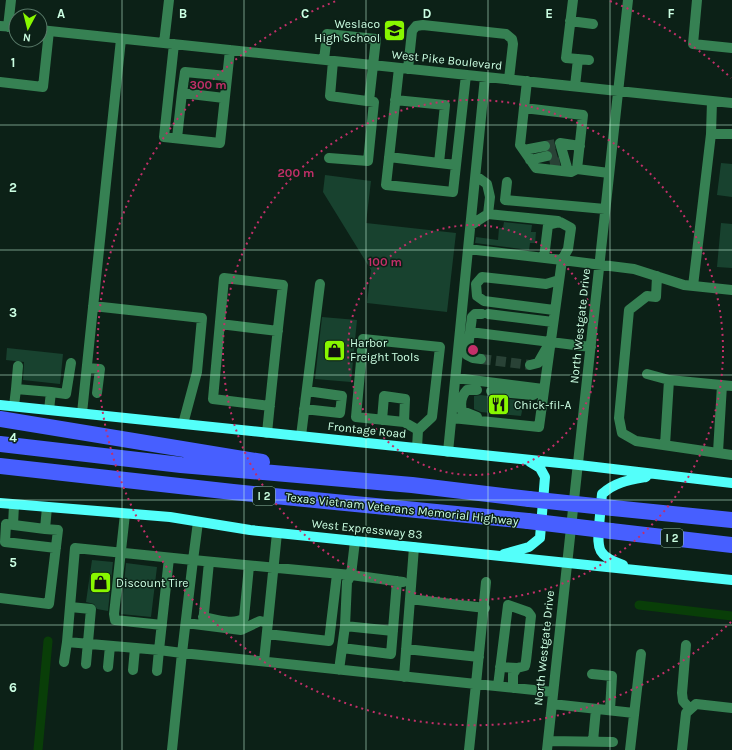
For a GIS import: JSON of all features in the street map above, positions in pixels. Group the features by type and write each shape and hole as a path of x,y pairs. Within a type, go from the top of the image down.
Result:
{"highway":[{"path":"0,419 412,486"},
{"name":"Texas Vietnam Veterans Memorial Highway","path":"0,444 181,465 412,486 732,520"},
{"name":"Texas Vietnam Veterans Memorial Highway","path":"0,466 100,478 528,521 732,545"},
{"path":"0,474 100,478"}],"main road":[{"name":"Frontage Road","path":"0,405 579,465 732,483"},
{"path":"498,555 529,547 540,538 545,477 540,468 532,462 523,460"},
{"path":"635,570 610,561 602,554 598,545 602,494 611,486 624,481 660,475"},
{"name":"West Expressway 83","path":"0,504 170,517 277,533 732,580"}],"street":[{"path":"169,0 170,79 164,137 220,143 230,50"},
{"path":"573,0 566,58 583,60 575,86"},
{"name":"North Westgate Drive","path":"548,745 566,563 579,465 628,0"},
{"path":"697,0 693,44 732,48"},
{"path":"570,21 593,24"},
{"path":"466,75 453,192 386,185 395,100 412,31 416,26 423,25 506,34 512,38 513,44 509,79"},
{"name":"West Pike Boulevard","path":"48,30 732,103"},
{"path":"328,158 368,162 374,102 330,96 327,34 376,39 369,101"},
{"path":"82,413 121,38"},
{"path":"0,82 43,87 44,48"},
{"path":"177,138 185,72 227,76"},
{"path":"448,452 485,77"},
{"path":"170,79 184,80"},
{"path":"527,81 520,145 530,159 572,170 609,173"},
{"path":"182,93 224,98"},
{"path":"395,100 445,105 439,163"},
{"path":"692,286 711,134 712,101"},
{"path":"524,108 583,115 580,146 572,170"},
{"path":"711,134 732,134"},
{"path":"530,159 580,146"},
{"path":"530,159 556,153"},
{"path":"556,153 572,170"},
{"path":"389,157 456,165"},
{"path":"476,176 487,184 490,197 488,214"},
{"path":"507,182 505,200 605,209"},
{"path":"452,418 539,427 552,322 562,260 568,249 571,228 560,222 488,214 471,225"},
{"path":"544,258 548,225 560,222"},
{"path":"468,249 634,268 684,285 732,290"},
{"path":"466,270 559,280"},
{"path":"657,276 656,297 647,296 629,310 618,418 622,433 636,441 732,454"},
{"path":"554,310 485,301 477,296 476,284 482,277 546,284 559,280"},
{"path":"267,433 270,406 283,285 224,278 213,399 270,406"},
{"path":"301,436 320,284"},
{"path":"463,302 478,304 485,301"},
{"path":"93,306 202,318 197,372 183,424"},
{"path":"481,359 473,358 467,354 472,317 475,314 552,322"},
{"path":"220,324 278,331"},
{"path":"470,332 591,347"},
{"path":"417,448 418,430 432,417 440,347 363,339 356,417 404,422 418,430"},
{"path":"530,365 538,363 550,342"},
{"path":"16,389 66,394 71,363"},
{"path":"14,406 18,366"},
{"path":"87,368 100,369 97,393"},
{"path":"647,374 669,380 727,386 718,452"},
{"path":"456,378 544,389"},
{"path":"664,445 669,380"},
{"path":"491,391 533,395 544,389"},
{"path":"477,390 467,390 462,395 462,411 467,414 499,423"},
{"path":"49,410 51,392"},
{"path":"304,409 340,413 342,396 306,392"},
{"path":"382,420 384,396 405,399 404,422"},
{"path":"13,525 14,505"},
{"path":"45,529 47,507"},
{"path":"125,514 114,614 115,620 162,625"},
{"path":"172,750 198,522"},
{"path":"0,598 49,604 56,548 58,530 6,524 5,542 56,548"},
{"path":"264,661 277,533"},
{"path":"339,670 345,626 347,582 351,575 355,541"},
{"path":"404,677 414,547"},
{"path":"64,662 75,548 273,569 351,575 411,583"},
{"path":"157,671 169,558"},
{"path":"203,621 209,562"},
{"path":"186,623 203,621 241,621 244,618 249,566"},
{"path":"266,634 329,641 337,574"},
{"path":"342,648 391,654 397,581"},
{"path":"469,750 485,608 486,582"},
{"path":"410,599 485,608"},
{"path":"498,686 500,667 508,605 528,612 531,616 526,661 525,666 517,668 500,667"},
{"path":"70,607 91,609 86,664"},
{"path":"203,621 241,630 260,621 268,623"},
{"path":"345,626 393,632"},
{"path":"67,642 159,650 553,692"},
{"path":"686,645 682,693 683,701 690,709"},
{"path":"108,667 110,646"},
{"path":"133,670 135,648"},
{"path":"406,649 479,657"},
{"path":"630,750 641,654"},
{"path":"513,688 514,674 517,668"},
{"path":"592,674 612,676 610,710"},
{"path":"552,704 634,713"},
{"path":"682,750 686,713 690,709 696,704 732,708"},
{"path":"593,742 596,709"},
{"path":"548,745 613,742"}],"building":[{"path":"721,163 732,164 732,197 717,195"},
{"path":"325,175 371,181 366,223 456,233 447,312 367,303 371,270 323,192"},
{"path":"504,222 532,225 531,232 536,232 535,243 530,243 529,250 475,243 476,237 498,240 499,228 503,228"},
{"path":"721,223 732,224 732,268 717,267"},
{"name":"Harbor Freight Tools","path":"322,317 357,320 351,382 315,379"},
{"path":"7,348 63,354 60,384 23,380 24,362 6,360"},
{"name":"Chick-fil-A","path":"481,395 524,401 521,416 481,412 474,409 474,396"},
{"name":"Discount Tire","path":"92,560 113,562 108,611 97,609 94,604 86,602"},
{"path":"126,563 157,567 151,617 121,614"}],"waterway":[{"path":"639,605 732,616"},
{"path":"38,750 48,641"}],"tunnel":[{"path":"545,146 555,144"},
{"path":"547,156 557,153"},
{"path":"550,164 561,162"},
{"path":"481,359 530,365"}],"place":[{"name":"Weslaco High School","path":"395,31"},
{"name":"Harbor Freight Tools","path":"335,350"},
{"name":"Chick-fil-A","path":"499,405"},
{"name":"Discount Tire","path":"100,583"}]}
